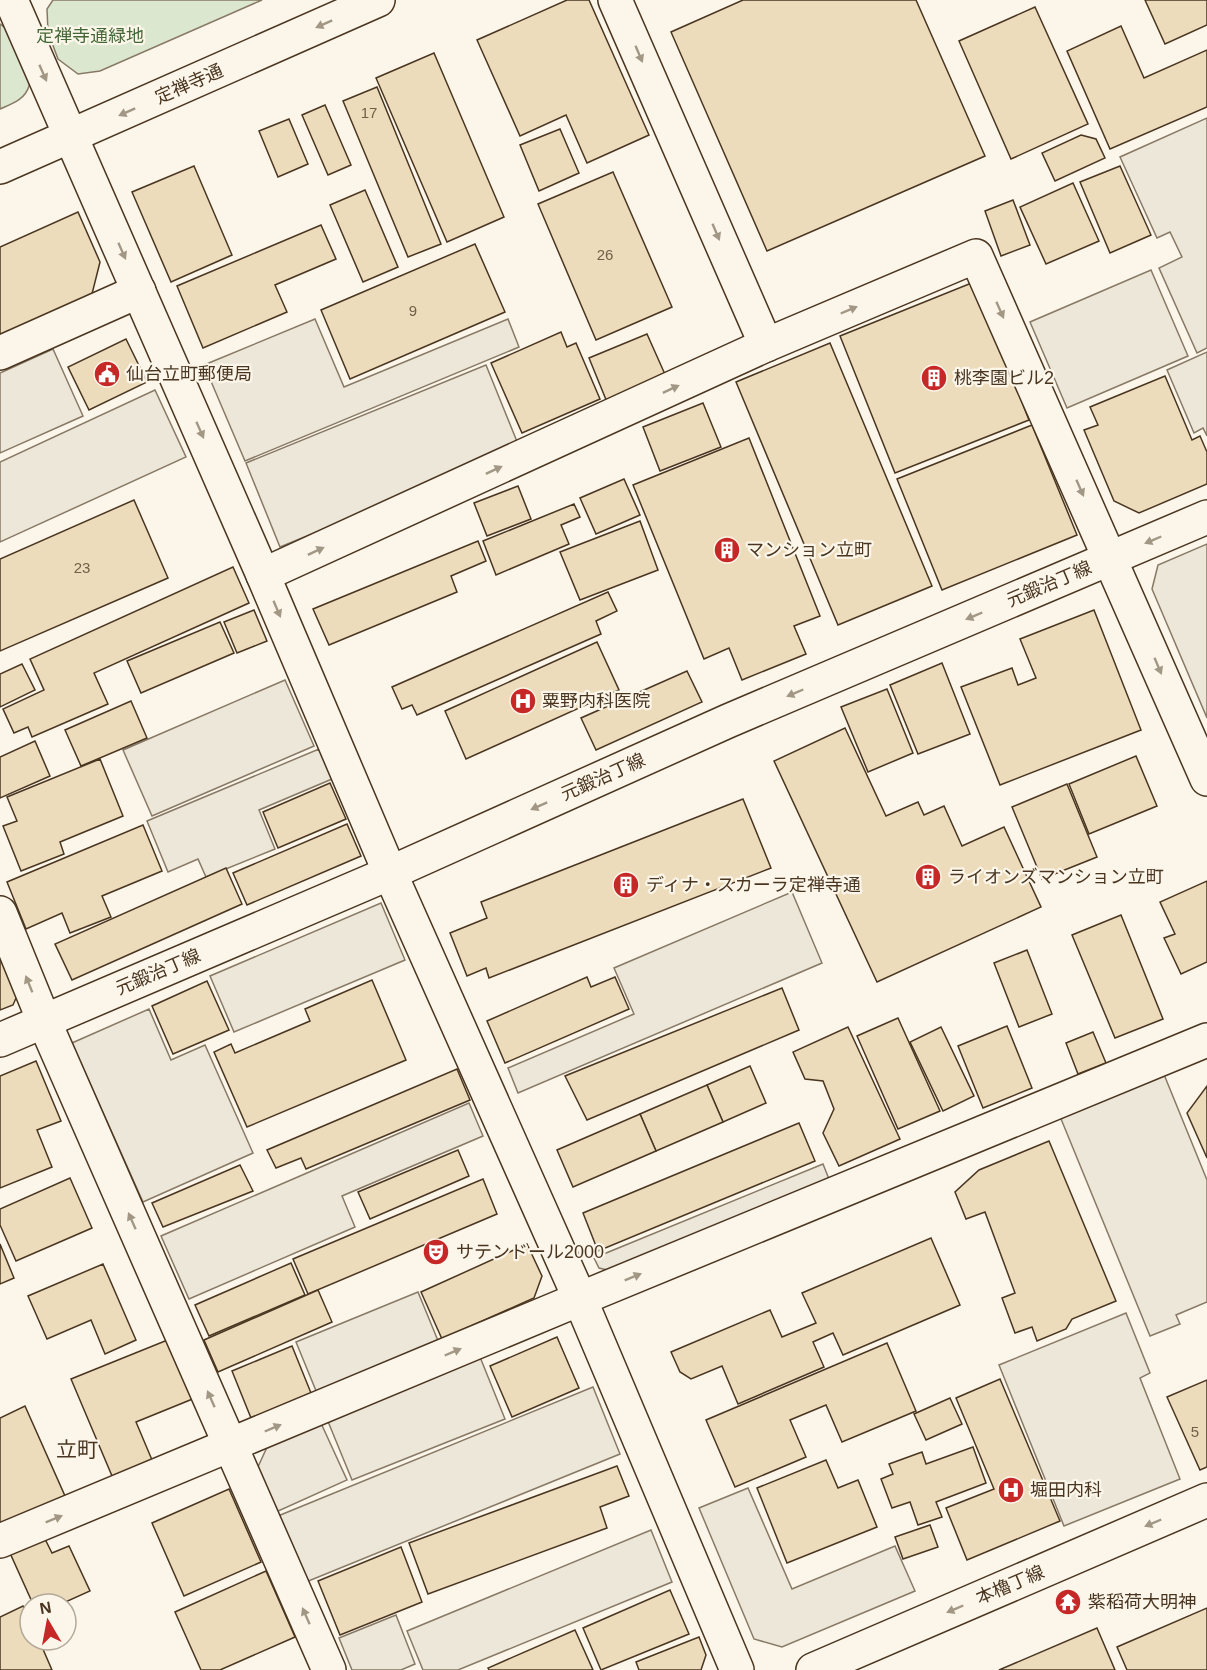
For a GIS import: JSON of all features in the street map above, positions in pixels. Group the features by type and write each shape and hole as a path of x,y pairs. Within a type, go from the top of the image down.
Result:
{"street":[{"path":"11,0 263,575 390,873 580,1299 737,1670"},
{"name":"定禅寺通","path":"0,167 378,0"},
{"path":"615,0 765,345"},
{"path":"263,575 765,345 976,256 1207,779"},
{"path":"0,353 139,291"},
{"name":"元鍛治丁線","path":"0,1040 390,873 728,721 1207,517"},
{"path":"0,913 44,1021 329,1670"},
{"path":"0,1541 1207,1040"},
{"name":"本櫓丁線","path":"813,1670 1204,1510"}],"green space":[{"name":"定禅寺通緑地","path":"53,0 262,0 100,71 78,74 58,59 48,32 47,9"},
{"name":"定禅寺通緑地","path":"0,24 11,35 21,52 28,70 29,86 17,101 0,109"}],"shaded area":[{"path":"1207,118 1207,348 1197,353 1159,268 1182,257 1170,232 1157,238 1120,157"},
{"path":"1151,270 1188,356 1067,408 1030,322"},
{"path":"315,319 344,387 508,319 519,347 245,461 204,365"},
{"path":"53,349 83,416 0,453 0,373"},
{"path":"1207,352 1207,436 1203,428 1194,433 1167,370"},
{"path":"486,365 520,449 280,547 246,463"},
{"path":"155,390 186,457 0,542 0,462"},
{"path":"1207,544 1207,718 1152,589 1158,565"},
{"path":"285,680 314,746 152,816 123,750"},
{"path":"319,749 332,779 259,810 275,849 206,877 198,859 168,872 147,821"},
{"path":"792,892 822,963 518,1093 508,1068 634,1014 614,968"},
{"path":"381,903 405,960 234,1032 210,976"},
{"path":"149,1009 171,1060 205,1045 253,1153 143,1202 72,1043"},
{"path":"1163,1072 1207,1180 1207,1302 1176,1315 1180,1324 1150,1336 1059,1114"},
{"path":"469,1103 483,1136 342,1196 355,1227 189,1299 161,1236"},
{"path":"823,1164 831,1184 616,1272 599,1268 594,1258"},
{"path":"418,1292 441,1348 319,1398 296,1342"},
{"path":"1126,1313 1150,1373 1140,1378 1180,1479 1064,1526 999,1365"},
{"path":"480,1357 505,1419 352,1480 327,1419"},
{"path":"593,1387 620,1454 306,1582 278,1516"},
{"path":"320,1421 347,1480 276,1512 257,1469 268,1445"},
{"path":"748,1488 792,1589 895,1546 915,1591 782,1647 754,1639 699,1508"},
{"path":"651,1530 672,1582 458,1670 423,1670 407,1631"},
{"path":"396,1615 415,1664 401,1670 352,1670 339,1638"}],"building":[{"path":"567,0 589,0 649,135 587,163 566,115 520,136 477,40"},
{"path":"743,0 916,0 985,156 767,251 671,32"},
{"path":"1145,0 1207,0 1207,25 1165,44"},
{"path":"1035,7 1088,124 1011,159 959,41"},
{"path":"1121,26 1144,78 1207,50 1207,107 1110,149 1067,51"},
{"path":"434,53 504,217 447,242 376,78"},
{"path":"377,87 441,244 408,257 343,101"},
{"path":"325,105 351,165 328,175 302,115"},
{"path":"289,119 308,164 278,177 259,131"},
{"path":"560,129 579,173 539,191 520,145"},
{"path":"1081,135 1096,139 1105,158 1055,181 1042,153"},
{"path":"194,166 232,255 171,282 132,192"},
{"path":"1120,166 1151,235 1110,253 1080,182"},
{"path":"613,172 672,307 596,340 538,204"},
{"path":"1073,183 1099,241 1046,264 1020,207"},
{"path":"365,190 398,267 363,282 330,205"},
{"path":"1013,200 1030,245 1001,256 985,211"},
{"path":"78,212 100,262 92,294 0,335 0,247"},
{"path":"321,225 336,259 275,285 287,312 203,348 177,286"},
{"path":"475,244 505,312 350,379 321,310"},
{"name":"桃李園ビル2","path":"974,282 1029,420 895,473 840,336"},
{"path":"561,332 567,347 576,343 600,399 522,433 491,363"},
{"path":"647,334 668,381 609,407 589,358"},
{"path":"126,339 147,382 89,410 68,367"},
{"path":"830,343 932,586 838,625 736,382"},
{"path":"1165,376 1192,440 1200,436 1207,452 1207,484 1139,513 1114,501 1084,430 1098,425 1090,407"},
{"path":"703,403 721,447 660,471 643,427"},
{"path":"1032,425 1077,535 942,590 897,479"},
{"name":"マンション立町","path":"749,438 820,616 794,626 806,654 742,680 729,648 704,659 633,485"},
{"path":"624,479 640,515 596,534 580,498"},
{"path":"518,486 531,519 487,536 474,503"},
{"path":"134,500 168,578 0,651 0,559"},
{"path":"574,504 580,517 561,525 569,544 496,575 483,541"},
{"path":"640,521 658,570 580,600 560,552"},
{"path":"478,541 486,561 451,576 457,592 329,645 313,609"},
{"path":"233,567 249,603 94,673 108,704 32,737 28,727 14,733 3,709 44,690 30,659"},
{"path":"608,592 617,611 596,621 601,634 417,715 412,705 402,709 392,687"},
{"path":"254,610 267,641 237,653 224,622"},
{"path":"1094,610 1141,730 1000,785 961,687 1012,668 1018,685 1036,678 1020,639"},
{"path":"220,622 234,653 141,693 127,661"},
{"path":"597,642 619,690 466,759 445,711"},
{"path":"942,663 970,734 918,754 890,685"},
{"path":"22,664 35,690 0,707 0,674"},
{"path":"687,671 702,702 596,750 581,718"},
{"path":"887,689 913,753 868,772 841,707"},
{"path":"131,701 147,738 81,766 65,730"},
{"name":"ライオンズマンション立町","path":"845,728 886,816 918,802 924,815 944,806 962,846 1004,827 1041,907 877,982 774,761"},
{"path":"35,741 50,776 0,798 0,757"},
{"path":"1136,756 1157,806 1089,834 1069,784"},
{"path":"100,759 123,816 60,842 64,854 21,871 3,826 17,821 7,797"},
{"path":"330,783 346,819 278,848 263,812"},
{"path":"1067,784 1097,857 1042,879 1012,807"},
{"name":"ディナ・スカーラ定禅寺通","path":"743,799 771,868 489,978 486,968 467,976 450,933 487,918 481,902"},
{"path":"347,824 361,856 247,905 233,873"},
{"path":"143,825 162,871 102,896 111,917 70,933 62,913 26,929 7,882"},
{"path":"226,868 242,904 72,980 55,944"},
{"path":"1207,881 1207,962 1181,974 1164,938 1175,934 1160,902"},
{"path":"1121,915 1163,1019 1115,1038 1072,935"},
{"path":"0,940 20,989 13,1005 0,1010"},
{"path":"1027,950 1052,1014 1019,1027 994,963"},
{"path":"587,977 591,987 615,977 629,1009 505,1063 487,1021"},
{"path":"372,980 406,1060 247,1127 214,1052 231,1044 235,1053 310,1021 305,1009"},
{"path":"207,981 229,1030 173,1054 152,1006"},
{"path":"782,988 799,1030 587,1120 565,1076"},
{"path":"898,1018 940,1111 898,1129 857,1036"},
{"path":"1007,1026 1032,1088 983,1108 958,1046"},
{"path":"848,1027 900,1139 839,1166 823,1133 834,1109 823,1081 805,1079 793,1052"},
{"path":"941,1027 974,1096 943,1111 910,1042"},
{"path":"1093,1032 1106,1063 1078,1074 1066,1043"},
{"path":"36,1061 61,1121 37,1130 52,1167 0,1188 0,1076"},
{"path":"750,1066 766,1103 723,1122 707,1085"},
{"path":"457,1069 470,1100 306,1169 301,1158 276,1168 267,1150"},
{"path":"707,1085 723,1122 656,1151 640,1114"},
{"path":"1207,1086 1207,1158 1187,1113"},
{"path":"640,1114 656,1151 573,1187 557,1150"},
{"path":"799,1123 815,1161 598,1251 583,1213"},
{"path":"1049,1141 1116,1301 1072,1319 1066,1329 1037,1341 1032,1327 1015,1333 1002,1298 1015,1293 985,1212 966,1219 955,1192 979,1170"},
{"path":"458,1150 469,1176 370,1219 358,1192"},
{"path":"240,1165 253,1191 163,1227 152,1203"},
{"path":"70,1178 92,1228 16,1261 0,1225 0,1209"},
{"path":"483,1179 497,1214 308,1294 293,1259"},
{"path":"931,1238 960,1305 843,1355 833,1333 813,1342 824,1367 738,1404 722,1366 691,1379 680,1372 671,1352 770,1310 782,1337 816,1323 802,1293"},
{"path":"0,1244 14,1278 0,1284"},
{"path":"527,1244 542,1276 534,1298 442,1339 421,1292"},
{"path":"291,1263 305,1295 209,1336 195,1305"},
{"path":"103,1264 136,1340 105,1354 91,1320 47,1339 28,1296"},
{"path":"318,1290 332,1322 218,1372 204,1340"},
{"path":"557,1337 579,1388 512,1417 490,1366"},
{"path":"170,1339 195,1398 136,1422 155,1467 115,1483 71,1379"},
{"path":"887,1343 916,1411 842,1442 826,1405 790,1420 806,1457 735,1487 706,1420"},
{"path":"292,1346 311,1393 251,1418 232,1371"},
{"path":"1000,1379 1060,1521 967,1560 946,1508 994,1489 956,1398"},
{"path":"1207,1380 1207,1467 1200,1470 1167,1397"},
{"path":"950,1398 962,1424 926,1440 914,1414"},
{"path":"25,1406 65,1496 0,1526 0,1418"},
{"path":"973,1447 986,1483 936,1502 942,1517 918,1525 910,1502 892,1508 881,1479 893,1474 889,1464 922,1452 926,1464"},
{"path":"826,1460 838,1488 858,1480 877,1527 787,1563 757,1488"},
{"path":"617,1466 629,1496 600,1507 607,1528 428,1594 409,1543"},
{"path":"229,1489 261,1562 184,1596 152,1523"},
{"path":"930,1525 938,1547 903,1559 895,1537"},
{"path":"44,1537 52,1553 69,1546 90,1591 78,1596 78,1592 28,1592 10,1553"},
{"path":"401,1547 422,1602 340,1635 318,1581"},
{"path":"266,1571 295,1637 220,1670 201,1670 175,1612"},
{"path":"670,1590 689,1634 601,1670 583,1628"},
{"path":"18,1608 18,1652 44,1652 52,1670 0,1670 0,1617"},
{"path":"1207,1608 1207,1670 1127,1670 1117,1647"},
{"path":"1097,1628 1115,1670 999,1670"},
{"path":"575,1630 593,1670 489,1670 488,1668"},
{"path":"699,1637 706,1655 701,1670 639,1670 636,1662"}],"place":[{"name":"仙台立町郵便局","path":"107,374"},
{"name":"桃李園ビル2","path":"934,378"},
{"name":"マンション立町","path":"727,550"},
{"name":"粟野内科医院","path":"523,701"},
{"name":"ライオンズマンション立町","path":"928,877"},
{"name":"ディナ・スカーラ定禅寺通","path":"626,885"},
{"name":"サテンドール2000","path":"436,1252"},
{"name":"堀田内科","path":"1011,1490"},
{"name":"紫稻荷大明神","path":"1068,1602"}],"district":[{"name":"立町","path":"77,1450"}]}
